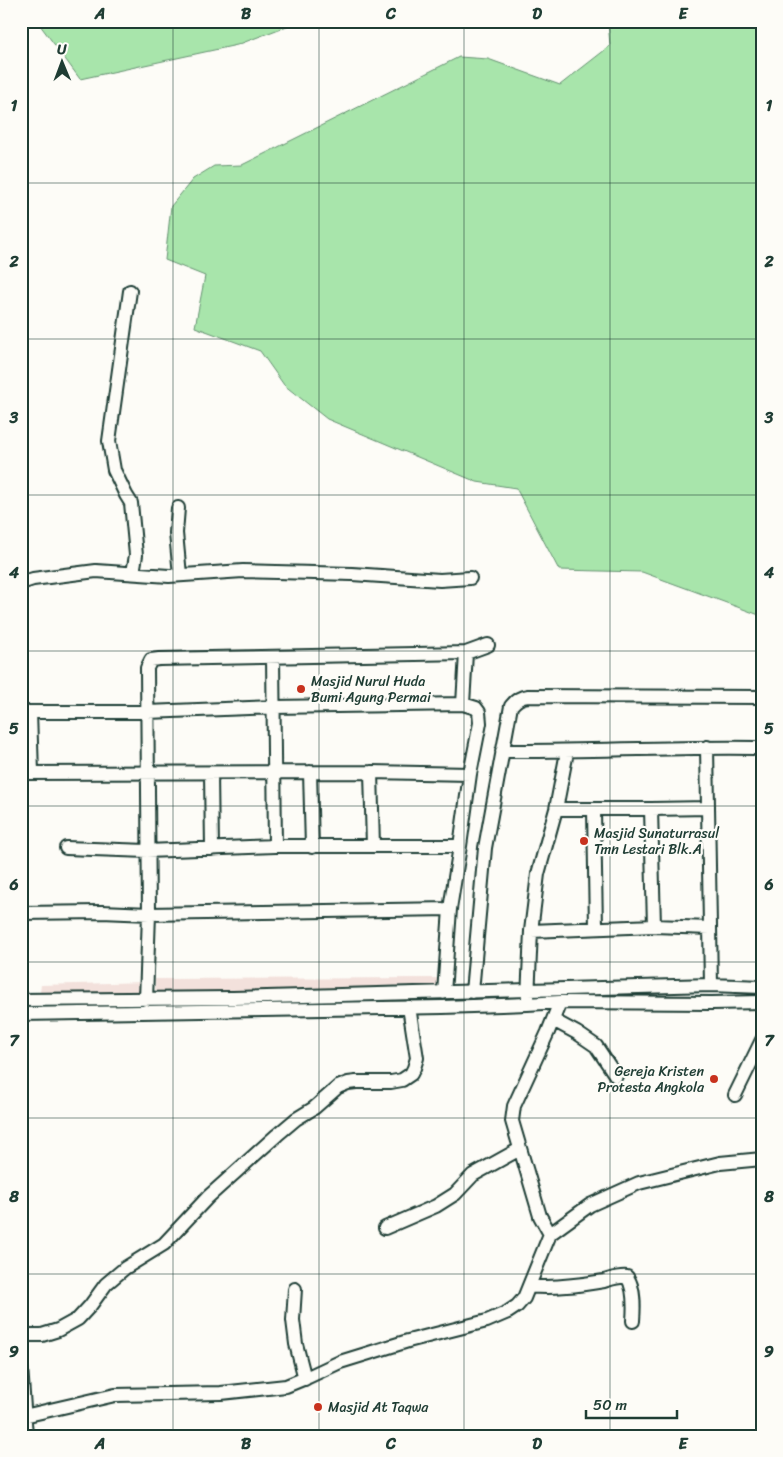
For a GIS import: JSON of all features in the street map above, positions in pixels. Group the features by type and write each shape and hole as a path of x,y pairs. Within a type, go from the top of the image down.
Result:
{"street":[{"path":"130,291 109,441 114,470 131,503 136,555 133,573"},
{"path":"178,508 176,533 180,575"},
{"path":"21,583 33,579 96,571 180,575 243,571 352,574 440,580 470,578"},
{"path":"146,1000 149,914 148,663 153,659 466,652 488,645"},
{"path":"463,704 466,652"},
{"path":"272,657 275,846"},
{"path":"472,992 485,848 502,751 512,706 518,698 524,696 762,697"},
{"path":"444,993 450,909 470,774 480,723 479,712 476,708 463,704 274,707 147,712 26,712 27,773 371,772 470,774"},
{"path":"502,751 567,752 707,746 762,748"},
{"path":"707,746 711,985"},
{"path":"527,1004 531,931 538,874 556,809 567,752"},
{"path":"310,772 312,847"},
{"path":"371,772 373,846"},
{"path":"211,773 212,849"},
{"path":"556,809 708,808"},
{"path":"651,809 654,926"},
{"path":"594,810 596,928"},
{"path":"66,848 148,851 275,846 460,846"},
{"path":"21,913 102,912 149,914 450,909"},
{"path":"531,931 654,926 710,928"},
{"path":"21,1000 146,1000 711,985 762,987"},
{"path":"550,1234 540,1216 512,1121 514,1106 560,1002"},
{"path":"21,1014 409,1007 560,1002 762,1002"},
{"path":"21,1335 42,1335 58,1330 78,1319 106,1284 125,1268 164,1244 208,1197 277,1135 338,1088 348,1083 356,1082 391,1082 402,1080 411,1074 417,1058 409,1007"},
{"path":"553,1020 596,1046 616,1076"},
{"path":"735,1095 762,1040"},
{"path":"385,1228 436,1206 456,1194 473,1175 520,1149"},
{"path":"24,1416 116,1395 221,1393 286,1386 340,1362 408,1341 487,1321 518,1306 524,1298 550,1234 590,1205 639,1183 720,1163 762,1159"},
{"path":"529,1286 542,1288 627,1277 631,1284 634,1309 633,1321"},
{"path":"295,1289 293,1320 296,1344 305,1379"},
{"path":"21,1366 26,1436"}],"shaded area":[{"path":"438,978 438,991 156,996 155,979"},
{"path":"145,982 144,996 39,999 41,985"}],"green space":[{"path":"37,21 300,21 237,45 80,79"},
{"path":"608,21 762,21 762,616 642,572 559,570 516,488 477,482 327,419 284,385 260,351 195,327 205,276 165,260 171,206 193,179 214,166 242,165 459,57 488,59 560,85 610,46"}],"place":[{"name":"Masjid Nurul Huda Bumi Agung Permai","path":"301,689"},
{"name":"Masjid Sunaturrasul Tmn Lestari Blk.A","path":"584,841"},
{"name":"Gereja Kristen Protesta Angkola","path":"714,1079"},
{"name":"Masjid At Taqwa","path":"318,1407"}]}
